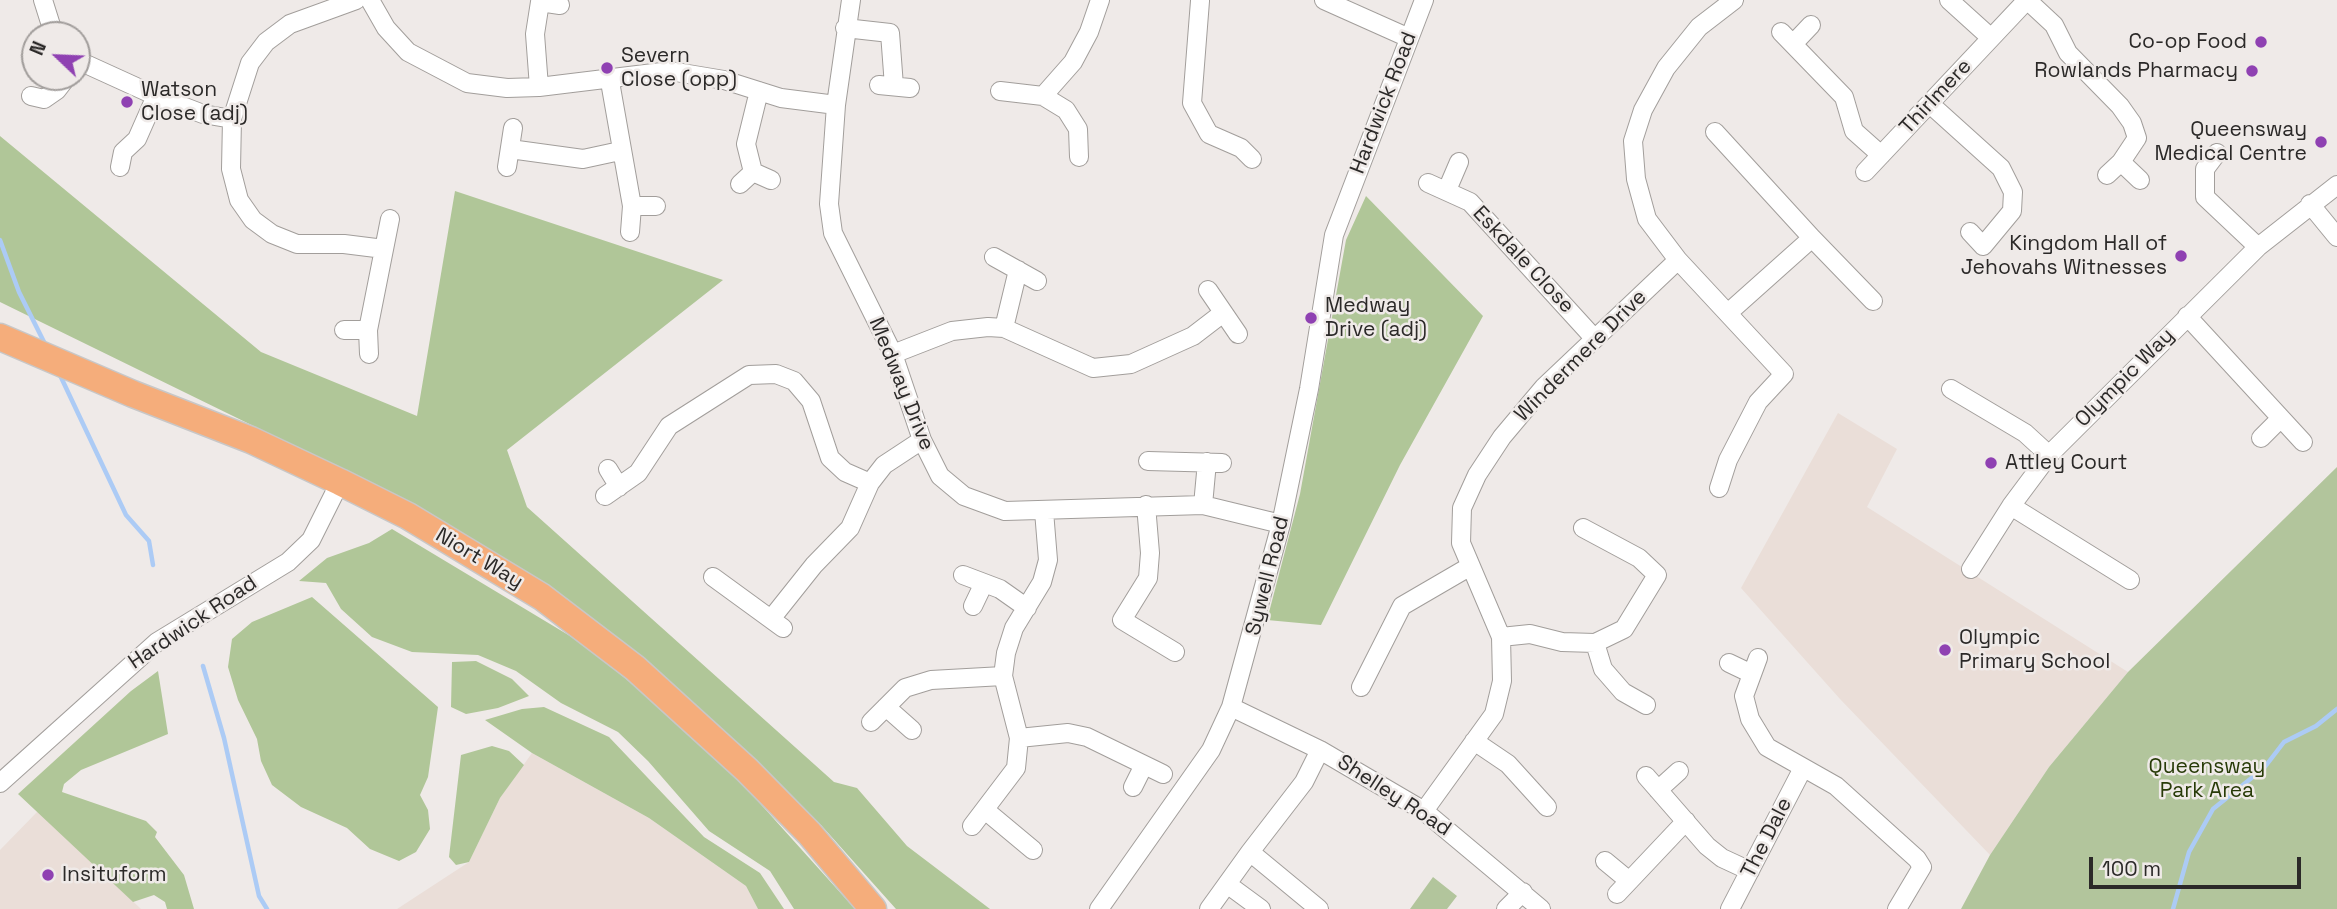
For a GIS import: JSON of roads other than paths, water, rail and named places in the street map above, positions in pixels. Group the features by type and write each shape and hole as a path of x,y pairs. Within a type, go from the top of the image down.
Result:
{"highway":[{"name":"Niort Way","path":"0,337 133,394 251,440 340,482 408,516 542,597 635,668 747,770 809,833 873,909"}],"street":[{"path":"43,0 50,21"},
{"path":"356,0 290,24 266,42 250,63 232,119 233,185 253,220 272,234 297,244 344,244 384,249"},
{"path":"370,0 386,28 408,52 435,68 477,85 539,87 609,76 670,71 695,73 781,98 836,105"},
{"name":"Medway Drive","path":"851,0 836,105 829,204 833,233 893,354 922,440 940,476 964,496 1005,511 1203,505 1281,524"},
{"path":"1043,96 1073,62 1089,32 1100,0"},
{"path":"1199,0 1192,103 1209,134 1241,148 1252,159"},
{"path":"1324,0 1409,38"},
{"name":"Hardwick Road","path":"1344,205 1424,0"},
{"path":"1719,488 1728,460 1758,402 1784,374 1678,260 1647,219 1636,179 1633,141 1643,110 1665,68 1699,27 1734,0"},
{"path":"1949,0 1991,38 2027,0 2054,25 2067,53 2120,106 2132,122 2137,138 2121,162 2107,175"},
{"path":"539,87 535,34 540,2 560,5"},
{"path":"1811,25 1787,38 1844,97 1854,131 1881,155"},
{"path":"845,28 890,33 894,86"},
{"name":"Thirlmere","path":"1865,172 1991,38"},
{"path":"91,68 203,114 232,119"},
{"path":"609,76 620,152 632,206 630,232"},
{"path":"31,96 44,99 56,91"},
{"path":"760,91 746,144 746,178 771,180"},
{"path":"1000,91 1043,96 1066,110 1078,129 1079,157"},
{"path":"120,167 123,152 137,139 156,96"},
{"path":"1930,104 2001,168 2013,192 2012,211 1983,246 1970,232"},
{"path":"513,128 508,158 583,159 620,152"},
{"path":"1715,132 1873,301"},
{"path":"2217,153 2206,169 2205,197 2258,247"},
{"path":"1447,190 1459,162"},
{"path":"2121,162 2140,180"},
{"name":"Eskdale Close","path":"1428,183 1470,202 1594,338"},
{"name":"Olympic Way","path":"1971,569 2011,506 2049,454 2258,247 2337,185"},
{"path":"2310,204 2337,237"},
{"name":"Sywell Road","path":"1099,909 1210,750 1231,707 1281,524 1308,389 1326,270 1344,205"},
{"path":"632,206 656,206"},
{"path":"369,354 368,330 390,219"},
{"path":"1728,313 1812,238"},
{"path":"994,257 1037,281"},
{"name":"Windermere Drive","path":"1424,811 1494,714 1502,681 1500,637 1461,543 1462,508 1477,475 1502,437 1544,387 1678,260"},
{"path":"1004,328 1018,270"},
{"path":"1208,290 1238,334"},
{"path":"893,354 952,331 1004,328 1093,368 1131,364 1163,353 1193,336 1223,313"},
{"name":"Olympic Way","path":"2187,316 2303,442"},
{"path":"344,330 368,330"},
{"path":"608,469 612,492 638,473 670,426 749,375 776,374 794,381 811,401 830,458 845,472 870,483"},
{"path":"1951,389 2025,433 2049,454"},
{"path":"2261,438 2281,418"},
{"path":"713,577 777,623 814,565 850,528 870,483 884,464 922,440"},
{"path":"1148,461 1214,463 1203,505"},
{"name":"Hardwick Road","path":"0,783 157,642 288,562 311,540 340,482"},
{"path":"1146,505 1150,553 1148,578 1122,620 1175,652"},
{"path":"2011,506 2130,580"},
{"path":"972,826 1016,768 1019,738 1003,676 1006,653 1014,628 1042,582 1048,560 1044,511"},
{"path":"1500,637 1530,635 1562,642 1595,643 1624,629 1657,575 1639,558 1583,528"},
{"path":"1361,687 1402,606 1469,567"},
{"path":"963,575 1000,589 1027,608"},
{"path":"973,606 984,583"},
{"path":"1595,643 1603,669 1623,692 1646,705"},
{"path":"1729,663 1755,666 1744,696 1750,719 1767,747 1836,786 1917,859 1931,866 1897,909"},
{"path":"871,722 905,688 931,680 1003,676"},
{"path":"886,707 912,730"},
{"name":"Shelley Road","path":"1231,707 1320,750 1424,811 1541,909"},
{"path":"1019,738 1068,733 1087,737 1163,774"},
{"path":"1474,741 1508,764 1547,807"},
{"path":"1209,909 1304,782 1320,750"},
{"path":"1133,787 1144,765"},
{"name":"The Dale","path":"1730,909 1803,768"},
{"path":"1679,771 1652,783 1722,858 1750,872"},
{"path":"985,810 1032,850"},
{"path":"1605,861 1622,887 1686,821"},
{"path":"1250,852 1319,909"},
{"path":"1227,884 1261,909"},
{"path":"1507,909 1523,892"}],"waterway":[{"path":"0,240 19,292 46,346"},
{"path":"59,373 126,515 149,541 153,565"},
{"path":"203,666 224,738 259,896 267,909"},
{"path":"2173,909 2189,852 2213,809 2264,768 2284,742 2316,726 2337,709"}],"place":[{"name":"Co-op Food","path":"2261,42"},
{"name":"Severn Close (opp)","path":"607,68"},
{"name":"Rowlands Pharmacy","path":"2252,71"},
{"name":"Watson Close (adj)","path":"127,102"},
{"name":"Queensway Medical Centre","path":"2321,142"},
{"name":"Kingdom Hall of Jehovahs Witnesses","path":"2181,256"},
{"name":"Medway Drive (adj)","path":"1311,318"},
{"name":"Attley Court","path":"1991,463"},
{"name":"Olympic Primary School","path":"1945,650"},
{"name":"Insituform","path":"48,875"}],"park label":[{"name":"Queensway Park Area","path":"2207,779"}]}
